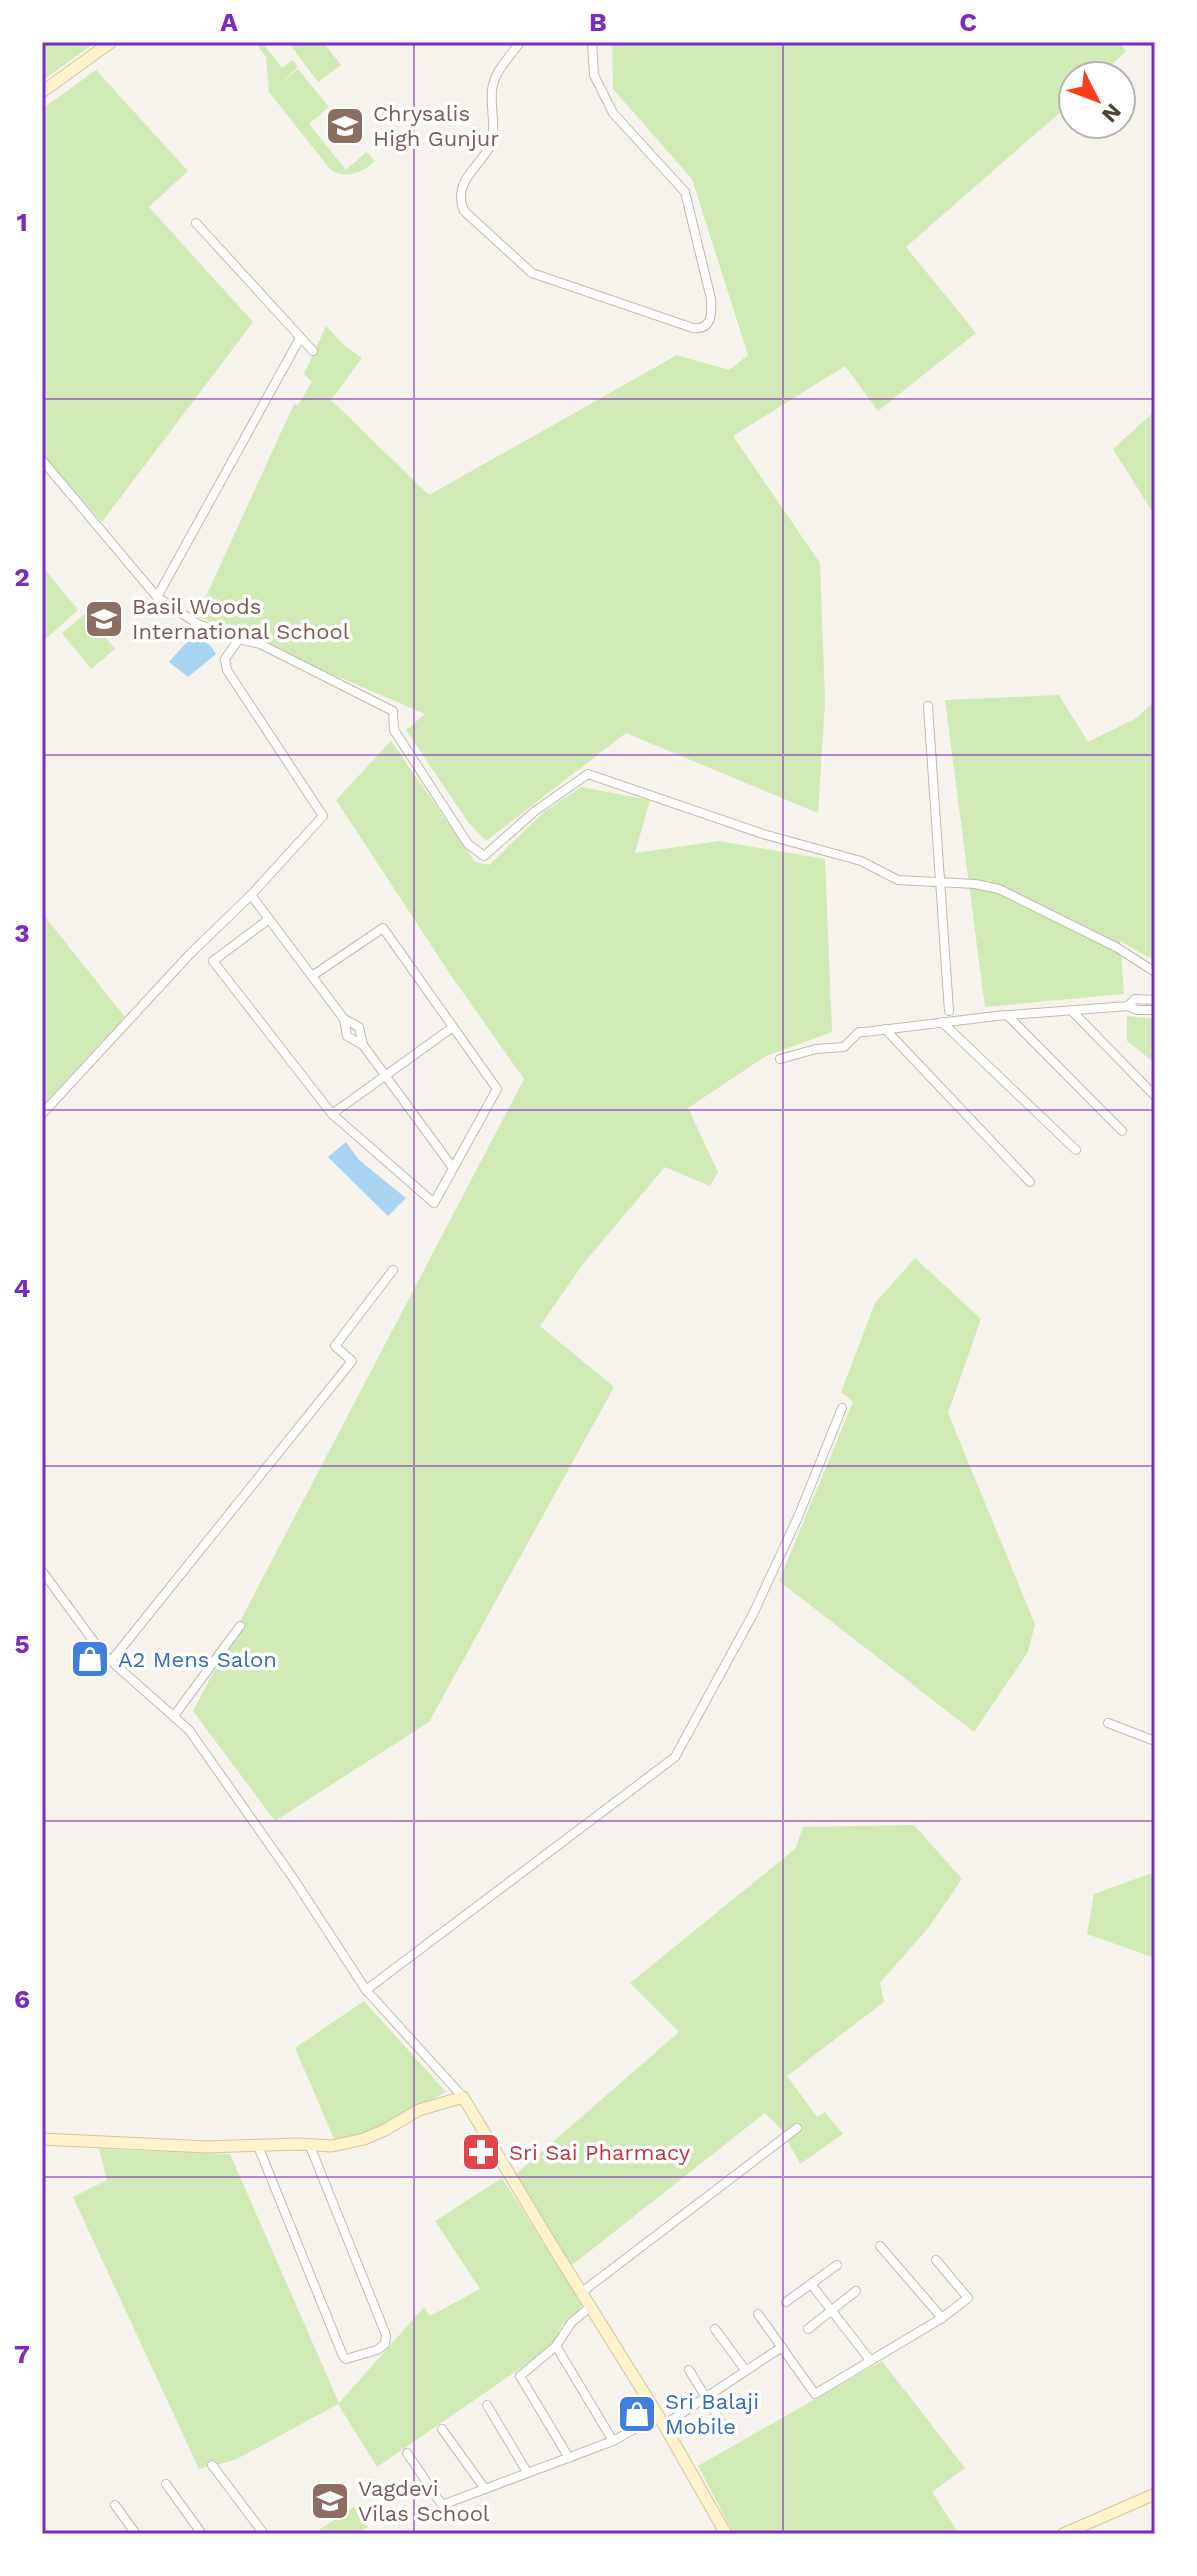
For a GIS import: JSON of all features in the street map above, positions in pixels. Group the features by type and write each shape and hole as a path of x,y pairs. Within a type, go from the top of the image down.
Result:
{"street":[{"path":"42,92 111,42"},
{"path":"520,42 500,68 492,87 491,144 464,184 459,199 464,211 532,273 701,329 707,326 713,315 685,192 613,113 594,75 592,42"},
{"path":"196,223 313,351"},
{"path":"157,597 300,338"},
{"path":"42,460 157,597 198,624 260,644 393,711 394,730 468,844 484,856 535,811 588,774 763,834 861,861 898,880 999,889 1116,947 1155,972"},
{"path":"42,1114 323,816 227,670 225,659 239,639"},
{"path":"928,706 949,1011"},
{"path":"251,895 344,1019 347,1036 363,1045 453,1168"},
{"path":"269,919 213,961 332,1114 434,1203 497,1089 383,928 312,976"},
{"path":"1128,1006 1135,999 1155,1000"},
{"path":"780,1059 816,1049 844,1047 859,1032 1007,1015 1128,1006 1137,1010 1155,1010"},
{"path":"1072,1011 1155,1096"},
{"path":"1007,1015 1122,1131"},
{"path":"942,1022 1076,1150"},
{"path":"332,1114 453,1027"},
{"path":"885,1029 1030,1182"},
{"path":"111,1661 352,1361 335,1346 393,1270"},
{"path":"366,1990 675,1757 760,1600 842,1408"},
{"path":"42,1571 111,1661 189,1730 293,1878 366,1990 463,2097 661,2421 726,2534"},
{"path":"174,1716 240,1626"},
{"path":"1108,1723 1155,1741"},
{"path":"42,2139 207,2147 332,2146 364,2139 419,2110 463,2097"},
{"path":"582,2292 797,2128"},
{"path":"258,2146 346,2359 377,2350 385,2344 386,2335 310,2146"},
{"path":"880,2246 942,2318"},
{"path":"758,2314 815,2394 942,2318 968,2298 936,2260"},
{"path":"786,2302 837,2265"},
{"path":"811,2284 870,2360"},
{"path":"808,2329 856,2291"},
{"path":"569,2458 520,2376 556,2346 571,2323 590,2307"},
{"path":"715,2329 746,2371"},
{"path":"556,2346 613,2441"},
{"path":"407,2453 442,2505 661,2421 707,2397 782,2347"},
{"path":"689,2370 721,2422"},
{"path":"487,2405 527,2472"},
{"path":"442,2429 485,2489"},
{"path":"212,2465 264,2534"},
{"path":"166,2484 202,2534"},
{"path":"1063,2534 1155,2494"},
{"path":"115,2505 136,2534"}],"green space":[{"path":"42,42 96,42 42,81"},
{"path":"255,42 262,42 282,68 293,60 298,67 277,86 298,69 329,107 309,124 346,170 366,152 375,161 353,174 341,174 330,169 269,92 266,57"},
{"path":"288,42 323,42 341,65 318,82"},
{"path":"612,42 1119,42 1126,51 1117,60 1057,60 1057,115 906,247 976,333 878,411 845,366 733,436 820,563 825,701 818,813 626,733 486,841 468,822 406,730 425,714 197,616 294,404 298,405 312,382 304,374 326,326 362,358 331,400 429,495 677,355 729,370 748,355 692,179 613,89"},
{"path":"96,70 188,171 149,207 253,322 102,522 42,455 42,109"},
{"path":"1155,411 1155,516 1113,449"},
{"path":"42,566 78,610 42,642"},
{"path":"86,613 115,649 91,669 62,633"},
{"path":"1059,695 1088,742 1135,719 1155,701 1155,961 1120,941 1124,994 985,1007 945,700"},
{"path":"391,741 475,862 489,865 544,812 581,787 650,800 635,853 719,841 825,859 832,1032 766,1056 688,1108 718,1172 710,1186 665,1167 583,1264 540,1326 614,1387 429,1722 275,1821 193,1711 524,1079 452,977 336,800"},
{"path":"42,913 125,1017 42,1106"},
{"path":"1127,1016 1155,1019 1155,1063 1127,1041"},
{"path":"915,1258 981,1319 948,1413 1035,1624 1028,1652 974,1732 779,1581 853,1402 841,1392 875,1303"},
{"path":"914,1825 962,1879 929,1927 880,1983 884,2002 787,2076 817,2117 825,2112 843,2134 800,2164 782,2130 765,2113 571,2266 516,2174 679,2032 630,1983 795,1849 803,1827"},
{"path":"1155,1872 1155,1958 1087,1934 1094,1894"},
{"path":"364,2001 446,2092 369,2132 335,2141 295,2048"},
{"path":"99,2149 230,2154 339,2403 424,2307 430,2316 480,2289 435,2221 502,2178 582,2304 576,2315 561,2326 553,2346 377,2467 338,2404 235,2460 199,2469 73,2197 107,2180"},
{"path":"882,2361 965,2468 932,2492 959,2534 734,2534 698,2466"},
{"path":"355,2506 368,2527 358,2534 321,2534 319,2530"}],"water":[{"path":"197,636 216,654 188,677 169,662"},
{"path":"346,1142 359,1160 406,1198 388,1216 328,1157"}],"place":[{"name":"Chrysalis High Gunjur","path":"345,126"},
{"name":"Basil Woods International School","path":"104,619"},
{"name":"A2 Mens Salon","path":"90,1659"},
{"name":"Sri Sai Pharmacy","path":"481,2152"},
{"name":"Sri Balaji Mobile","path":"637,2414"},
{"name":"Vagdevi Vilas School","path":"330,2501"}]}
